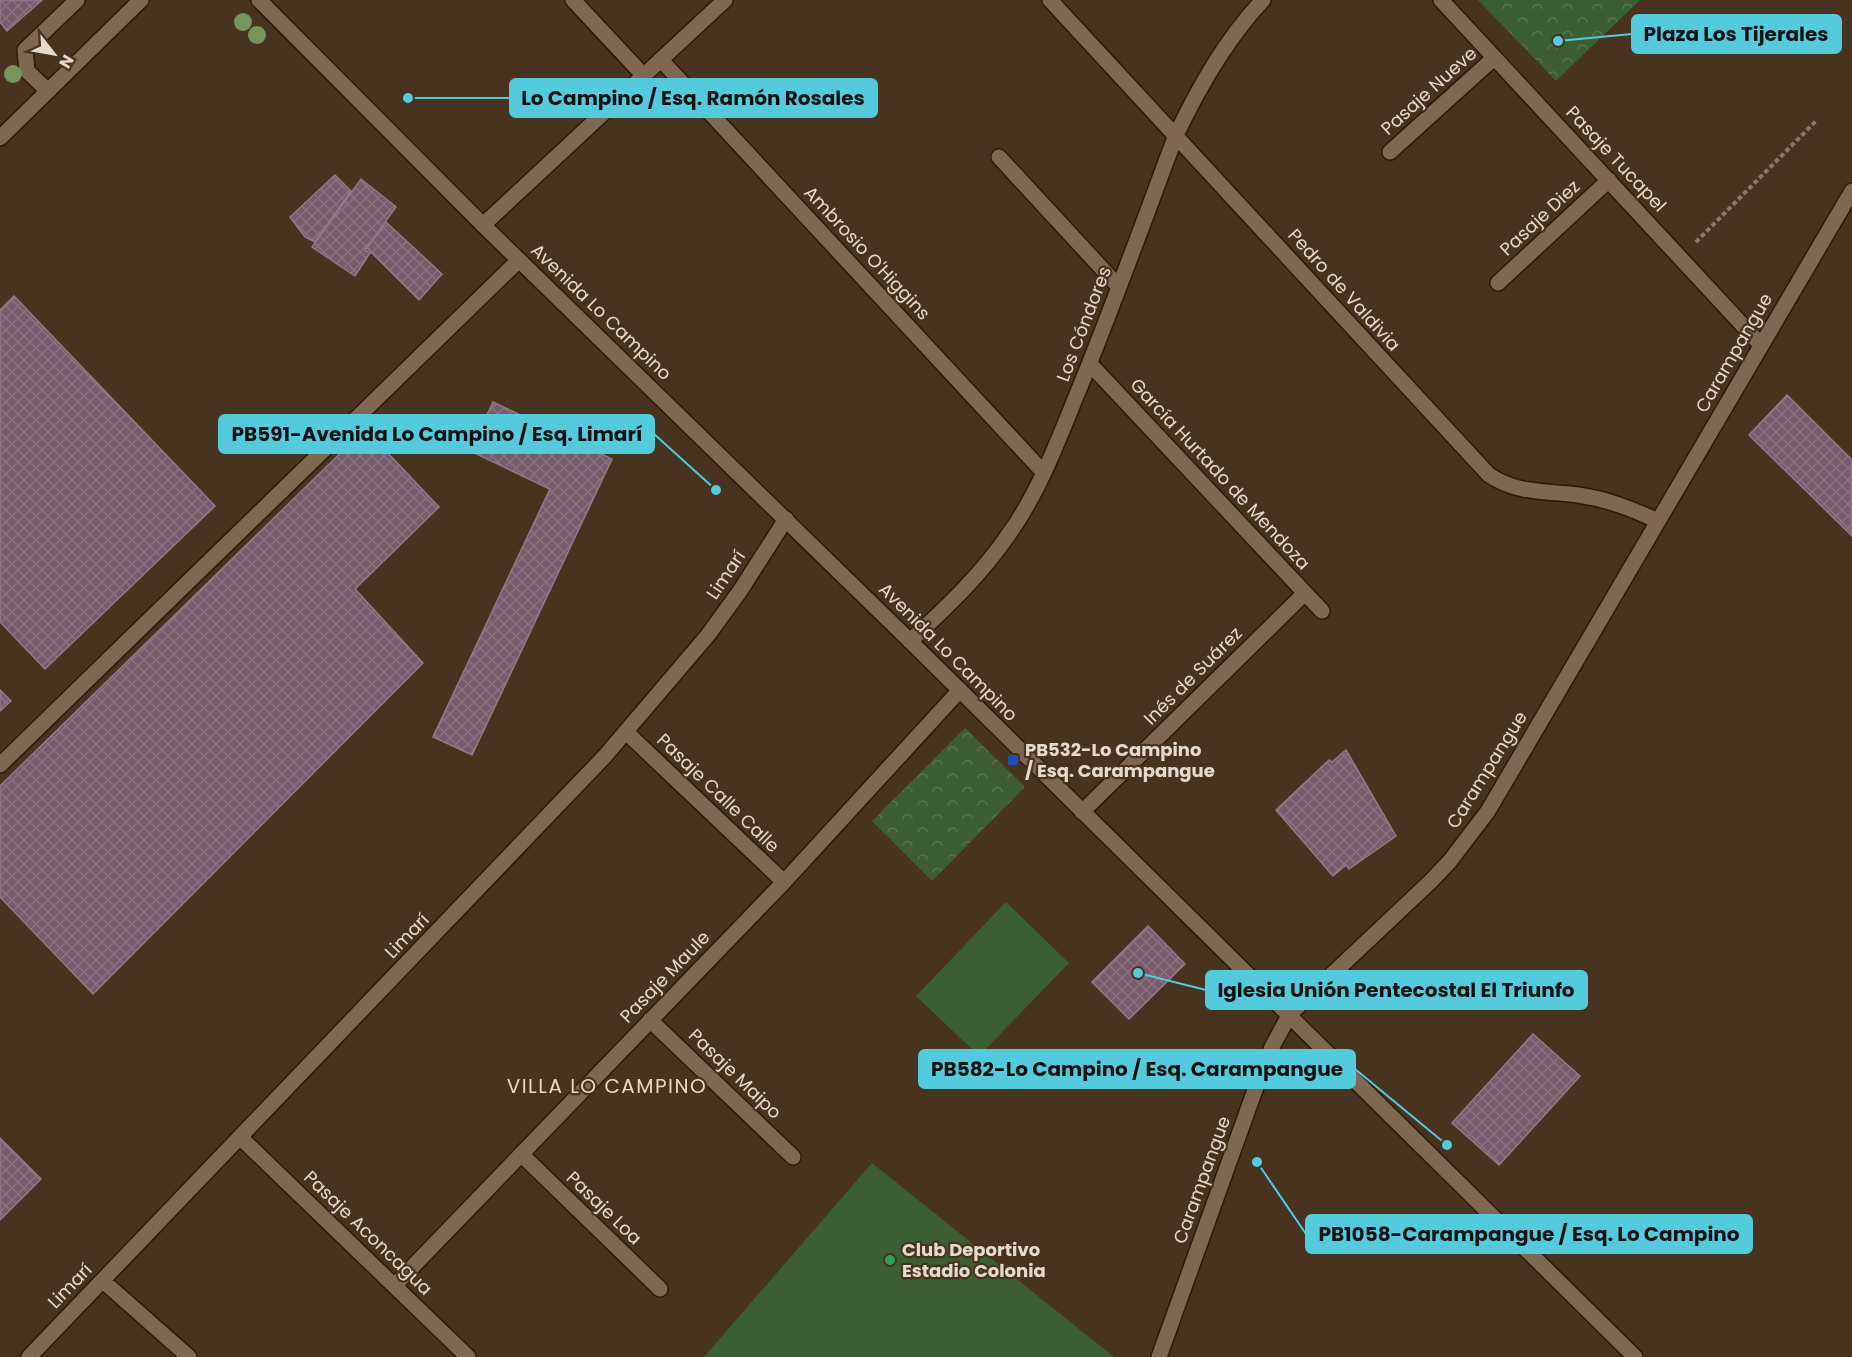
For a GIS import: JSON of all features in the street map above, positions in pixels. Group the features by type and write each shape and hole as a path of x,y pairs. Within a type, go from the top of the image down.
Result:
{"street":[{"path":"48,91 27,71 24,50 77,0"},
{"path":"0,138 141,0"},
{"name":"Avenida Lo Campino","path":"259,0 483,225 1290,1014 1635,1357"},
{"path":"573,0 644,76"},
{"path":"483,225 725,0"},
{"name":"Pedro de Valdivia","path":"1050,0 1489,475 1500,483 1516,489 1605,500 1658,521"},
{"name":"Los Cóndores","path":"910,641 961,594 987,565 1028,504 1044,473 1090,364 1176,135 1191,102 1230,40 1263,0"},
{"name":"Pasaje Tucapel","path":"1441,0 1761,345"},
{"name":"Pasaje Nueve","path":"1390,152 1494,58"},
{"name":"Ambrosio O'Higgins","path":"661,60 1044,473"},
{"path":"999,157 1119,287"},
{"name":"Pasaje Diez","path":"1498,283 1609,180"},
{"name":"Carampangue","path":"1159,1357 1260,1076 1273,1045 1290,1014 1430,882 1469,838 1488,811 1852,191"},
{"path":"0,765 519,260"},
{"name":"García Hurtado de Mendoza","path":"1090,364 1322,611"},
{"name":"Limarí","path":"29,1357 589,774 708,635 740,591 786,519"},
{"name":"Inés de Suárez","path":"1082,812 1305,593"},
{"name":"Pasaje Maule","path":"394,1286 784,882 960,690"},
{"name":"Pasaje Calle Calle","path":"626,732 784,882"},
{"name":"Pasaje Maipo","path":"650,1020 794,1157"},
{"name":"Pasaje Aconcagua","path":"241,1138 468,1357"},
{"name":"Pasaje Loa","path":"521,1154 660,1289"},
{"path":"103,1281 189,1357"}],"path":[{"path":"1681,258 1817,120"}],"green space":[{"path":"1478,0 1640,0 1556,81"},
{"path":"965,728 1025,787 932,881 872,821"},
{"path":"1006,902 1069,963 979,1056 916,996"},
{"name":"Club Deportivo Estadio Colonia","path":"872,1163 1114,1357 704,1357"}],"building":[{"path":"0,0 42,0 7,31 0,22"},
{"path":"335,175 351,191 315,242 305,237 290,217"},
{"path":"361,179 396,207 365,250 370,253 355,276 312,247"},
{"path":"386,222 442,274 419,300 367,248"},
{"path":"14,296 215,506 45,669 0,622 0,310"},
{"path":"1787,395 1852,460 1852,536 1749,435"},
{"path":"493,402 612,459 472,755 433,737 550,489 470,451"},
{"path":"365,429 439,507 355,589 423,663 93,994 0,897 0,786"},
{"path":"0,690 11,701 0,711"},
{"path":"1346,750 1396,836 1349,869 1346,865 1333,876 1276,810 1329,760 1332,762"},
{"path":"1148,926 1185,964 1129,1019 1092,982"},
{"path":"1533,1034 1580,1076 1499,1165 1452,1123"},
{"path":"0,1138 41,1179 0,1220"}],"place":[{"name":"Plaza Los Tijerales","path":"1558,41"},
{"name":"Lo Campino / Esq. Ramón Rosales","path":"408,98"},
{"name":"PB591-Avenida Lo Campino / Esq. Limarí","path":"716,490"},
{"name":"PB532-Lo Campino / Esq. Carampangue","path":"1013,760"},
{"name":"Iglesia Unión Pentecostal El Triunfo","path":"1138,973"},
{"name":"PB582-Lo Campino / Esq. Carampangue","path":"1447,1145"},
{"name":"PB1058-Carampangue / Esq. Lo Campino","path":"1257,1162"},
{"name":"Club Deportivo Estadio Colonia","path":"890,1260"}],"district":[{"name":"VILLA LO CAMPINO","path":"607,1086"}]}
